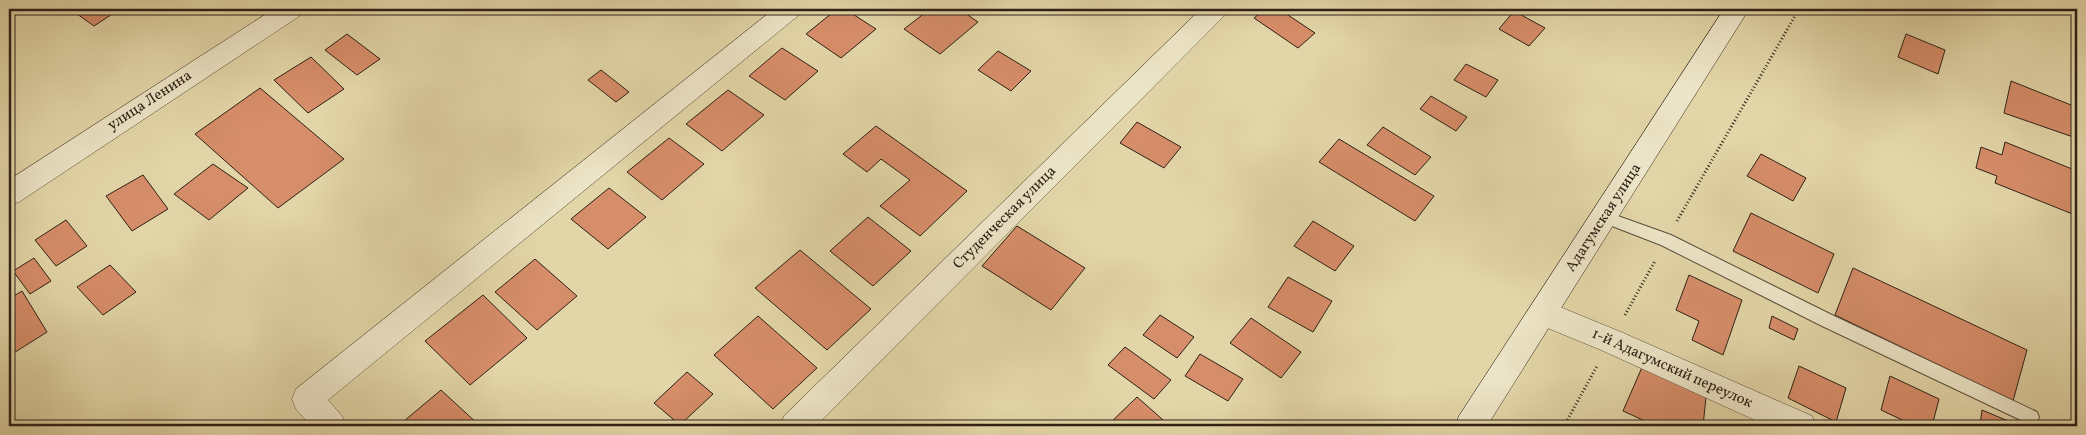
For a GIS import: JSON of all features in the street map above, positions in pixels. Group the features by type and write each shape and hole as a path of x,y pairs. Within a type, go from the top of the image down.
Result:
{"street":[{"name":"улица Ленина","path":"9,194 292,9"},
{"path":"331,426 307,398 790,9"},
{"name":"Студенческая улица","path":"795,426 1216,9"},
{"name":"Адагумская улица","path":"1470,426 1737,9"},
{"name":"1-й Адагумский переулок","path":"1543,313 1611,341 1801,426"}],"lane":[{"path":"1604,217 1666,240 1826,320 2031,417"}],"path":[{"path":"1564,426 1666,240 1799,9"}],"building":[{"path":"70,9 120,9 94,26"},
{"path":"837,9 845,9 876,29 841,58 806,34"},
{"path":"930,9 959,9 978,22 940,54 904,29"},
{"path":"1265,9 1279,9 1315,33 1298,48 1254,18"},
{"path":"1514,11 1545,28 1529,46 1499,29"},
{"path":"347,34 380,59 357,75 325,50"},
{"path":"1906,34 1945,50 1938,74 1898,57"},
{"path":"782,48 818,71 785,100 749,76"},
{"path":"998,51 1031,71 1011,91 978,70"},
{"path":"311,57 344,89 308,113 274,80"},
{"path":"1466,64 1498,80 1486,97 1454,80"},
{"path":"601,70 629,92 616,102 588,80"},
{"path":"2011,81 2076,107 2076,138 2004,113"},
{"path":"260,88 344,159 278,208 195,134"},
{"path":"728,90 764,115 722,151 686,124"},
{"path":"1431,96 1467,117 1456,131 1420,109"},
{"path":"1137,122 1181,147 1164,168 1120,143"},
{"path":"876,126 967,191 920,236 880,206 910,180 881,159 867,172 843,154"},
{"path":"1383,127 1431,157 1415,175 1367,145"},
{"path":"669,138 704,164 662,200 627,172"},
{"path":"1339,139 1434,196 1415,221 1319,162"},
{"path":"2005,142 2077,171 2075,215 1995,183 1997,176 1976,168 1981,147 2002,155"},
{"path":"1761,154 1806,178 1793,201 1747,176"},
{"path":"213,164 248,188 209,220 174,194"},
{"path":"143,175 168,209 132,231 106,196"},
{"path":"609,188 646,217 608,249 571,219"},
{"path":"1751,213 1834,254 1818,293 1733,251"},
{"path":"868,217 911,251 873,286 830,251"},
{"path":"66,220 87,246 56,266 35,240"},
{"path":"1313,221 1354,246 1335,271 1294,246"},
{"path":"1017,226 1085,268 1051,310 982,266"},
{"path":"800,250 871,309 827,350 755,288"},
{"path":"34,258 51,281 30,294 13,271"},
{"path":"535,259 577,296 537,330 495,292"},
{"path":"110,265 136,292 103,315 77,287"},
{"path":"1853,268 2027,350 2013,401 1835,315"},
{"path":"1689,275 1742,300 1723,355 1692,340 1699,321 1676,310"},
{"path":"1288,277 1332,301 1313,332 1268,307"},
{"path":"22,291 47,332 9,356 9,299"},
{"path":"483,295 527,338 470,385 425,341"},
{"path":"1160,315 1194,337 1177,358 1143,335"},
{"path":"758,316 817,368 773,409 714,355"},
{"path":"1772,316 1798,329 1794,340 1769,328"},
{"path":"1251,318 1301,352 1281,378 1230,343"},
{"path":"1125,347 1171,380 1154,399 1108,365"},
{"path":"1200,354 1243,379 1228,401 1185,376"},
{"path":"1643,365 1706,397 1703,426 1656,426 1623,411"},
{"path":"1799,366 1846,388 1836,422 1788,398"},
{"path":"687,372 713,394 680,425 654,403"},
{"path":"1890,376 1939,399 1932,426 1915,426 1881,410"},
{"path":"441,390 480,426 398,426"},
{"path":"1137,397 1170,426 1107,426"},
{"path":"1982,410 2020,426 1980,426"}]}
